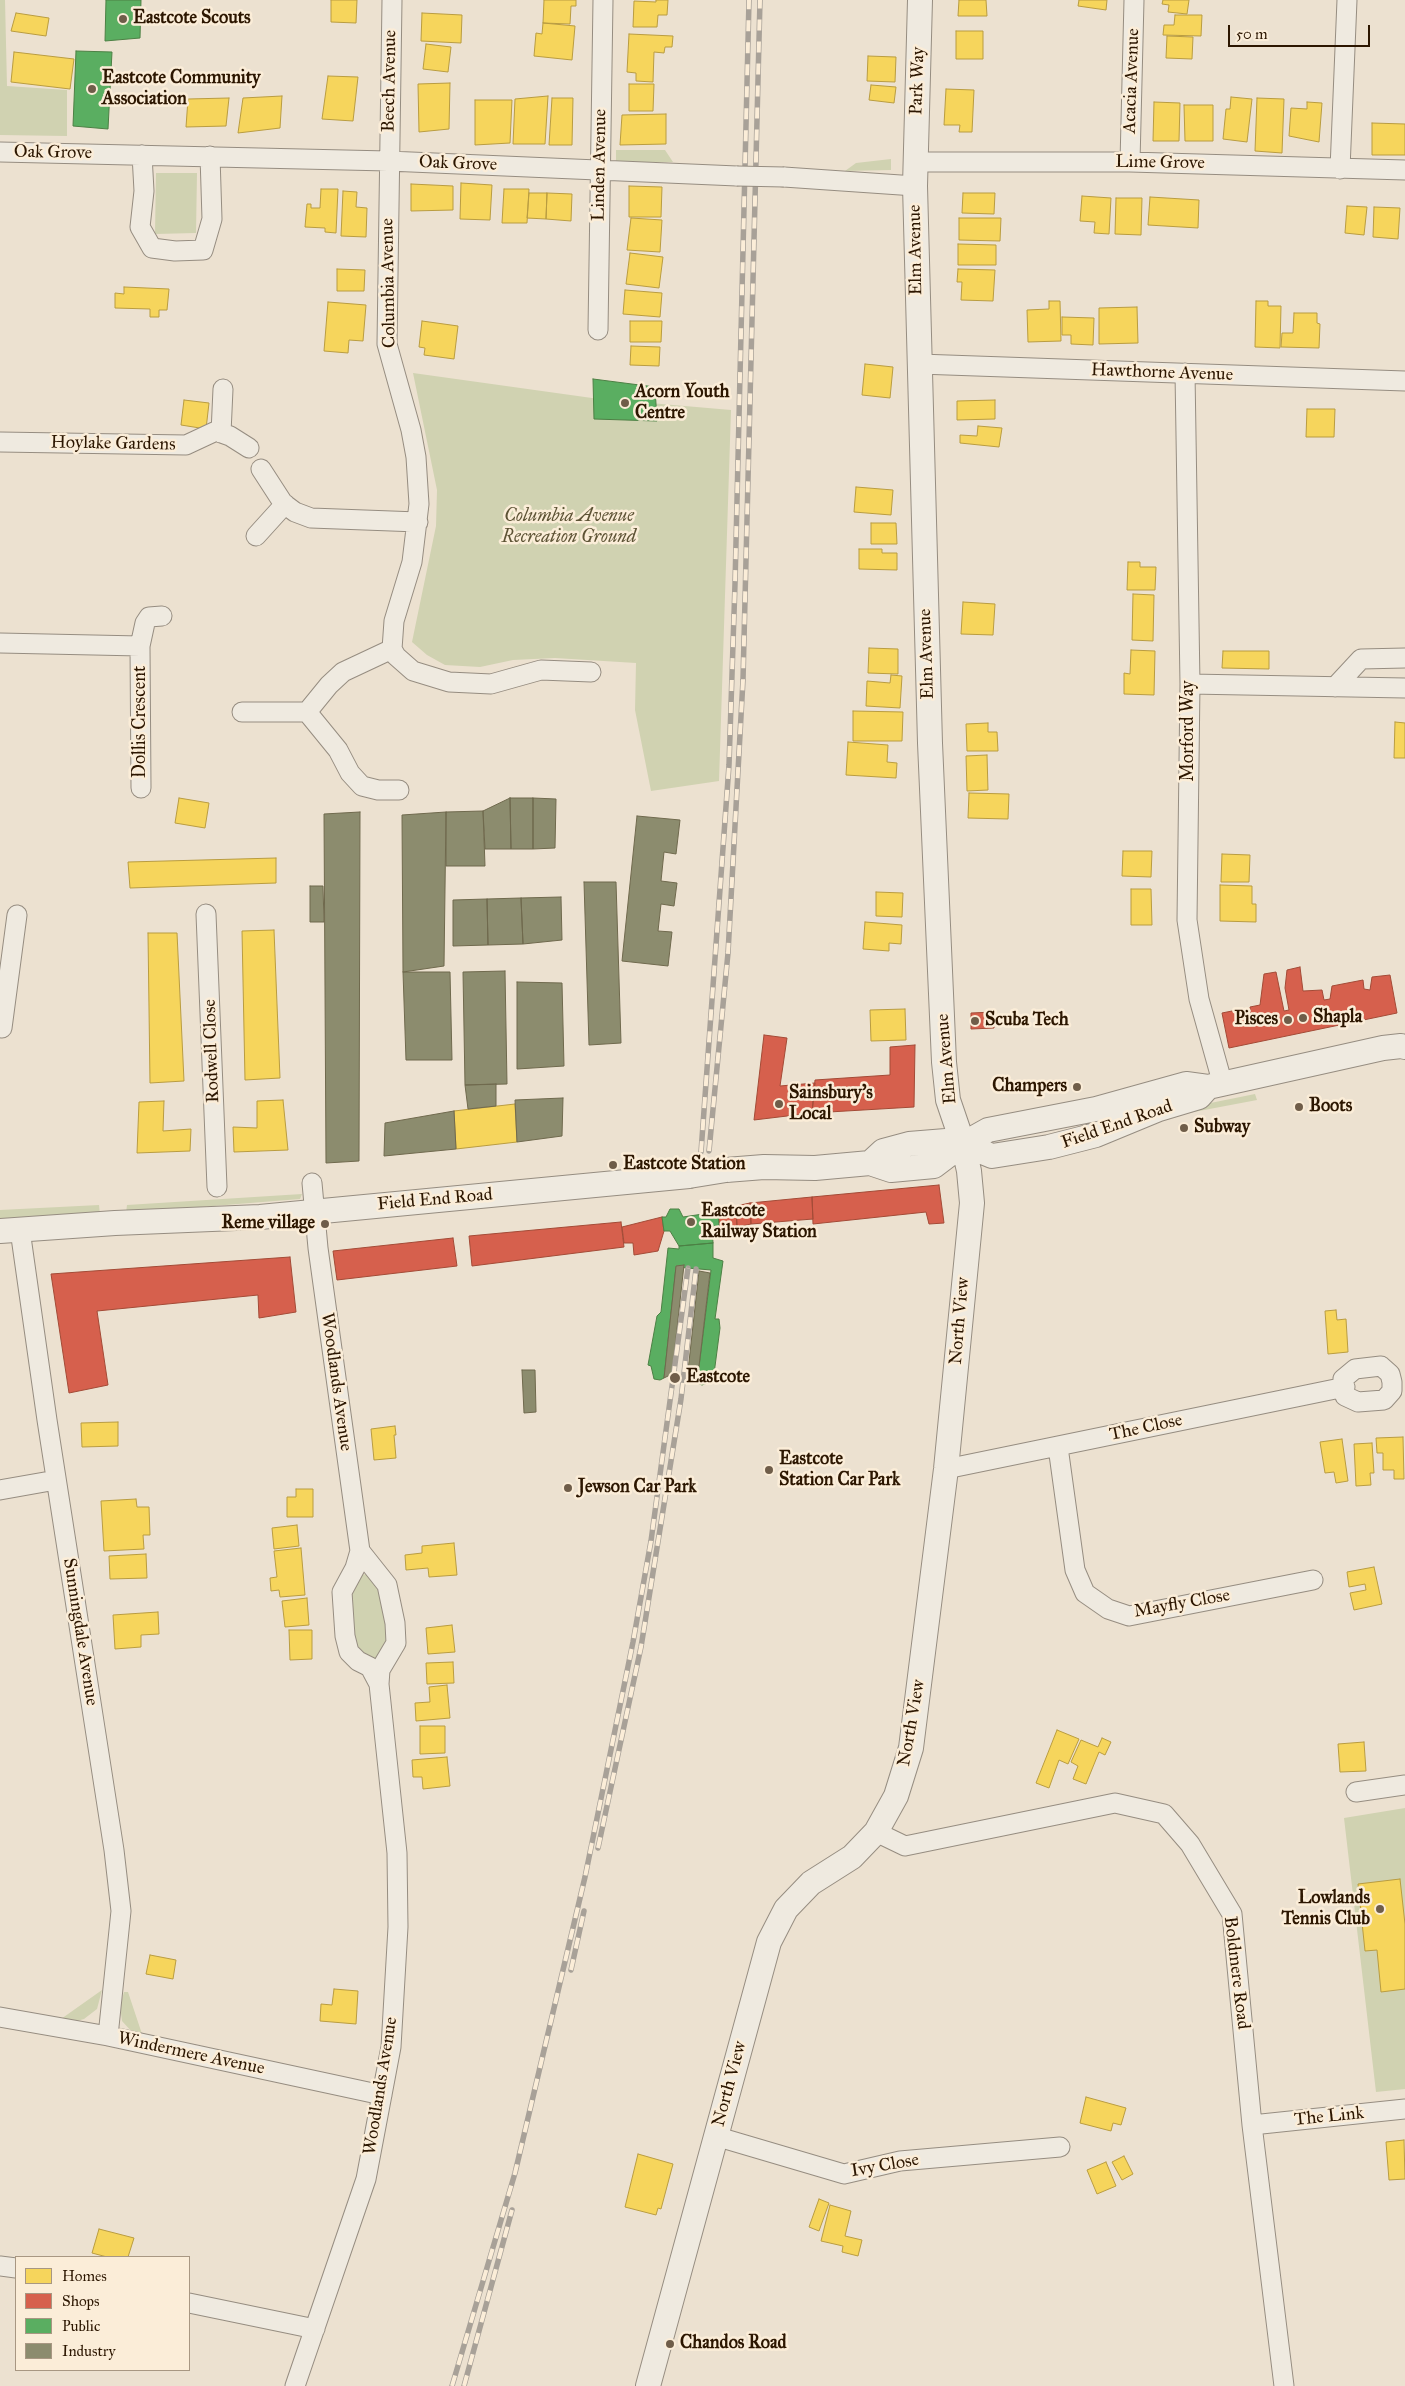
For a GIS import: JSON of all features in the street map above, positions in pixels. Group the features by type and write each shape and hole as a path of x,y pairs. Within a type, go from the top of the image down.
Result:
{"street":[{"name":"Beech Avenue","path":"388,161 392,0"},
{"name":"Linden Avenue","path":"598,330 603,0"},
{"name":"Park Way","path":"916,162 920,0"},
{"name":"Acacia Avenue","path":"1130,162 1134,0"},
{"path":"1340,169 1347,0"},
{"name":"Oak Grove","path":"0,152 388,161 784,177 915,186"},
{"path":"142,155 144,191 140,226 152,248 175,251 203,250 212,219 210,156"},
{"name":"Columbia Avenue","path":"388,161 387,344 416,457 419,497 418,522 412,562 394,621 392,649"},
{"name":"Lime Grove","path":"916,162 1130,162 1405,170"},
{"name":"Elm Avenue","path":"916,162 919,364 930,744 944,1062 948,1100 963,1144"},
{"name":"Hawthorne Avenue","path":"919,364 1405,381"},
{"name":"Morford Way","path":"1185,373 1190,684 1187,920 1199,999 1216,1086"},
{"path":"223,388 221,433 249,448"},
{"name":"Hoylake Gardens","path":"0,442 186,445 216,431 221,433"},
{"path":"261,470 285,504 311,518 418,522"},
{"path":"256,536 285,504"},
{"path":"140,646 145,623 149,617 162,616"},
{"name":"Dollis Crescent","path":"0,643 140,646 141,788"},
{"path":"307,712 329,684 343,672 392,649 396,656 413,671 449,682 491,684 541,670 591,672"},
{"path":"1335,687 1361,659 1405,658"},
{"path":"1190,684 1405,688"},
{"path":"242,712 307,712"},
{"path":"307,712 338,750 350,773 362,786 378,790 399,790"},
{"name":"Rodwell Close","path":"206,914 217,1187"},
{"path":"2,1028 4,972 17,915"},
{"name":"Field End Road","path":"10,1230 315,1212 689,1176 726,1170 764,1167 815,1168 870,1163 883,1151 902,1145 946,1141 963,1144 988,1130 1096,1109 1186,1084 1216,1086 1404,1045"},
{"name":"North View","path":"648,2386 769,1942 786,1909 811,1883 852,1857 876,1832 896,1796 911,1748 946,1469 972,1203 963,1144"},
{"name":"Woodlands Avenue","path":"312,1183 324,1301 330,1326 360,1552 355,1568 342,1592 345,1636 349,1652 358,1661 370,1668 379,1684"},
{"name":"Sunningdale Avenue","path":"10,1230 24,1271 114,1850 121,1912 108,2036"},
{"name":"The Close","path":"946,1469 1345,1386"},
{"name":"Mayfly Close","path":"1058,1447 1075,1570 1085,1593 1108,1609 1129,1616 1313,1580"},
{"path":"0,1490 56,1480"},
{"name":"Woodlands Avenue","path":"295,2386 366,2179 391,2047 398,1927 396,1853 379,1684 380,1670 396,1643 395,1623 387,1585 360,1552"},
{"path":"1356,1792 1405,1785"},
{"name":"Boldmere Road","path":"876,1832 904,1846 1115,1803 1164,1814 1190,1844 1232,1914 1252,2125 1284,2386"},
{"name":"Windermere Avenue","path":"0,2017 108,2036 382,2095"},
{"name":"The Link","path":"1252,2125 1405,2109"},
{"name":"Ivy Close","path":"715,2136 844,2174 900,2161 1060,2147"},
{"path":"0,2266 15,2268"},
{"path":"190,2304 315,2329"}],"green space":[{"path":"0,0 5,0 7,86 67,90 67,136 0,135"},
{"path":"616,150 665,150 673,162 616,163"},
{"path":"891,159 891,170 845,171 856,163"},
{"path":"156,173 197,173 196,233 155,234"},
{"name":"Columbia Avenue Recreation Ground","path":"413,373 592,398 731,410 719,781 651,791 635,710 636,663 555,658 513,660 480,667 445,665 427,655 412,642 436,526 437,490"},
{"path":"1255,1094 1257,1100 1162,1118 1161,1113"},
{"path":"302,1194 300,1199 126,1213 127,1205"},
{"path":"99,1205 100,1215 0,1223 0,1210"},
{"path":"368,1574 379,1581 390,1644 384,1653 376,1658 365,1658 354,1651 351,1584 359,1575"},
{"name":"Lowlands Tennis Club","path":"1405,1808 1405,2089 1376,2092 1344,1818"},
{"path":"102,1990 97,2009 84,2019 77,2021 61,2019"},
{"path":"124,1992 128,1992 143,2037 133,2033 122,2021 120,2006"}],"building: Homes":[{"path":"331,0 357,0 356,23 331,22"},
{"path":"544,0 576,0 576,6 571,6 570,24 543,23"},
{"path":"656,0 668,0 667,15 658,15 657,27 633,27 634,1 656,2"},
{"path":"959,0 986,0 987,16 958,16"},
{"path":"1079,0 1107,0 1106,10 1078,6"},
{"path":"1163,0 1189,0 1187,14 1168,12 1169,5 1162,4"},
{"path":"16,13 49,18 46,36 11,31"},
{"path":"422,13 462,15 461,43 421,41"},
{"path":"1175,15 1202,15 1201,36 1163,35 1164,25 1174,25"},
{"path":"543,23 575,26 572,60 534,56 536,33 542,34"},
{"path":"956,31 983,31 983,59 956,59"},
{"path":"629,34 673,36 672,47 665,47 664,53 654,52 653,82 636,81 636,73 627,72"},
{"path":"1167,36 1193,37 1192,59 1166,58"},
{"path":"426,44 451,47 448,72 423,69"},
{"path":"14,52 74,59 70,89 11,82"},
{"path":"868,56 896,57 895,82 867,81"},
{"path":"328,76 358,77 353,121 322,119"},
{"path":"450,83 449,129 419,132 418,84"},
{"path":"629,84 654,84 653,111 629,111"},
{"path":"871,85 896,87 894,103 869,100"},
{"path":"946,89 974,90 972,132 959,132 960,125 944,125"},
{"path":"282,96 280,128 238,133 243,98"},
{"path":"548,96 545,144 513,144 515,99"},
{"path":"1231,97 1252,99 1247,142 1223,139 1226,109 1230,109"},
{"path":"229,98 226,126 186,127 188,99"},
{"path":"552,98 573,98 572,145 549,145"},
{"path":"1257,98 1284,99 1282,153 1255,151"},
{"path":"475,100 512,100 510,143 475,145"},
{"path":"1154,102 1180,103 1179,141 1153,141"},
{"path":"1307,102 1322,103 1319,142 1289,136 1291,108 1307,109"},
{"path":"1184,105 1213,105 1213,141 1185,141"},
{"path":"666,114 666,144 620,145 622,115"},
{"path":"1372,123 1405,124 1405,155 1372,155"},
{"path":"461,183 492,185 490,220 460,219"},
{"path":"411,184 453,186 453,210 411,211"},
{"path":"629,186 662,187 661,217 629,217"},
{"path":"321,189 338,189 336,233 325,232 325,228 305,227 307,204 311,204 311,208 320,208"},
{"path":"504,189 529,189 527,223 502,223"},
{"path":"343,191 357,192 356,207 367,208 366,237 341,236"},
{"path":"529,193 547,193 546,219 527,218"},
{"path":"547,193 572,194 571,221 546,219"},
{"path":"963,193 995,193 994,214 962,213"},
{"path":"1082,196 1111,198 1109,234 1094,233 1095,222 1080,221"},
{"path":"1150,197 1199,200 1198,228 1148,225"},
{"path":"1116,198 1142,198 1141,235 1115,234"},
{"path":"1347,206 1367,207 1364,235 1345,233"},
{"path":"1374,207 1400,208 1398,239 1373,237"},
{"path":"631,218 662,220 660,252 627,250"},
{"path":"959,218 1001,218 1000,241 959,240"},
{"path":"958,244 996,245 996,265 958,265"},
{"path":"630,253 663,257 659,288 626,284"},
{"path":"337,269 365,270 364,291 337,291"},
{"path":"958,269 995,270 993,301 961,300 962,282 957,282"},
{"path":"124,287 169,289 167,310 159,310 159,317 150,317 150,309 115,308 115,293 124,294"},
{"path":"625,290 662,293 660,317 623,314"},
{"path":"1049,301 1060,301 1061,341 1028,342 1027,310 1049,309"},
{"path":"1256,301 1268,301 1268,306 1281,306 1280,348 1255,347"},
{"path":"328,302 366,305 363,341 349,340 348,353 324,351"},
{"path":"1137,307 1138,343 1099,344 1099,308"},
{"path":"1294,313 1317,313 1317,323 1320,324 1319,348 1281,347 1282,333 1293,333"},
{"path":"1062,317 1094,318 1093,345 1071,344 1071,335 1062,335"},
{"path":"422,321 458,326 454,359 424,355 425,348 419,347"},
{"path":"630,321 662,321 661,342 630,342"},
{"path":"631,346 660,347 659,366 630,365"},
{"path":"865,364 893,367 890,398 862,395"},
{"path":"184,400 209,403 206,429 181,425"},
{"path":"995,400 995,419 957,420 957,401"},
{"path":"1307,409 1335,409 1334,437 1306,437"},
{"path":"978,426 1002,428 999,447 960,443 960,435 977,436"},
{"path":"856,487 893,490 891,515 854,512"},
{"path":"871,523 896,523 897,544 871,544"},
{"path":"859,549 882,549 882,553 897,553 897,570 859,569"},
{"path":"1128,562 1140,562 1140,567 1156,567 1155,590 1127,590"},
{"path":"1133,594 1154,595 1153,641 1132,640"},
{"path":"963,602 995,604 993,635 961,634"},
{"path":"869,648 898,649 898,674 868,673"},
{"path":"1131,650 1155,651 1154,695 1124,694 1124,673 1130,674"},
{"path":"1223,651 1269,651 1269,669 1222,668"},
{"path":"891,675 902,676 900,708 866,706 867,681 890,683"},
{"path":"853,711 903,712 902,741 853,741"},
{"path":"1395,722 1405,723 1405,758 1394,758"},
{"path":"988,723 988,732 997,732 998,751 967,751 966,724"},
{"path":"848,742 888,745 887,762 897,763 896,778 846,775"},
{"path":"987,755 988,790 967,791 966,756"},
{"path":"969,793 1009,794 1008,819 968,818"},
{"path":"179,798 209,803 205,828 175,823"},
{"path":"1123,851 1152,851 1151,877 1122,876"},
{"path":"1222,854 1250,855 1249,882 1221,882"},
{"path":"276,858 276,883 130,888 128,862"},
{"path":"1220,885 1252,886 1252,904 1256,904 1256,922 1220,921"},
{"path":"1131,889 1151,889 1152,925 1131,925"},
{"path":"876,892 903,893 902,917 876,916"},
{"path":"865,922 902,925 901,944 889,943 889,951 863,949"},
{"path":"274,930 280,1078 245,1080 242,931"},
{"path":"148,933 177,933 184,1081 150,1083"},
{"path":"905,1009 906,1040 871,1041 870,1010"},
{"path":"283,1100 288,1150 234,1152 233,1127 257,1128 257,1101"},
{"path":"164,1101 163,1131 191,1129 190,1151 137,1153 139,1102"},
{"path":"515,1104 517,1142 456,1149 454,1111"},
{"path":"1336,1310 1337,1320 1346,1319 1348,1352 1328,1354 1325,1311"},
{"path":"118,1422 118,1446 82,1447 81,1423"},
{"path":"395,1426 396,1458 374,1460 371,1429"},
{"path":"1403,1437 1404,1479 1394,1479 1394,1470 1383,1470 1383,1453 1377,1453 1376,1438"},
{"path":"1342,1439 1348,1481 1336,1483 1334,1472 1325,1473 1320,1442"},
{"path":"1372,1443 1374,1473 1370,1473 1371,1485 1356,1486 1354,1444"},
{"path":"296,1489 313,1489 313,1517 287,1517 287,1497 296,1497"},
{"path":"136,1499 137,1507 149,1507 150,1535 143,1535 144,1549 104,1551 101,1501"},
{"path":"297,1525 299,1546 274,1549 272,1528"},
{"path":"454,1543 457,1575 429,1577 428,1568 406,1570 405,1555 422,1553 422,1546"},
{"path":"301,1548 305,1595 280,1597 279,1590 271,1591 270,1578 277,1577 274,1551"},
{"path":"146,1554 147,1578 110,1579 109,1556"},
{"path":"1374,1567 1382,1604 1354,1610 1350,1593 1366,1590 1365,1584 1349,1587 1347,1572"},
{"path":"307,1598 309,1625 285,1627 282,1601"},
{"path":"158,1612 159,1634 141,1635 141,1647 115,1649 113,1615"},
{"path":"452,1625 455,1652 428,1654 426,1628"},
{"path":"289,1630 312,1630 312,1659 290,1660"},
{"path":"453,1662 454,1683 427,1684 426,1663"},
{"path":"447,1685 450,1718 416,1721 415,1703 430,1702 429,1687"},
{"path":"420,1726 445,1726 445,1753 420,1754"},
{"path":"1057,1730 1079,1739 1068,1764 1059,1760 1049,1788 1036,1783"},
{"path":"1102,1738 1111,1742 1105,1755 1099,1752 1086,1784 1073,1779 1078,1766 1071,1762 1081,1740 1098,1747"},
{"path":"1364,1742 1366,1771 1340,1772 1338,1744"},
{"path":"447,1757 450,1786 423,1789 422,1777 413,1777 412,1760"},
{"path":"1400,1879 1405,1924 1405,1989 1381,1992 1377,1950 1365,1951 1358,1884"},
{"path":"150,1955 176,1960 173,1979 146,1974"},
{"path":"334,1989 358,1991 356,2024 320,2021 321,2004 332,2005"},
{"path":"1086,2097 1126,2108 1121,2125 1113,2123 1111,2131 1080,2123"},
{"path":"1404,2140 1405,2179 1389,2180 1386,2142"},
{"path":"638,2154 673,2164 661,2209 658,2208 656,2215 625,2207"},
{"path":"1124,2156 1133,2174 1122,2180 1112,2162"},
{"path":"1106,2162 1116,2186 1097,2194 1087,2170"},
{"path":"819,2199 829,2203 819,2231 809,2227"},
{"path":"830,2205 851,2211 845,2236 862,2240 858,2256 842,2252 843,2246 821,2241"},
{"path":"99,2229 134,2238 128,2256 103,2256 92,2253"}],"building: Shops":[{"path":"1300,967 1303,991 1322,990 1324,1000 1330,999 1332,986 1363,980 1364,989 1370,990 1372,977 1390,975 1397,1013 1229,1048 1222,1013 1242,1009 1244,1022 1251,1020 1250,1007 1260,1005 1264,974 1276,972 1284,1011 1289,1010 1285,988 1287,970"},
{"path":"994,1012 994,1028 971,1029 971,1013"},
{"path":"764,1035 787,1038 780,1086 815,1083 812,1113 754,1120"},
{"path":"915,1045 914,1107 812,1113 815,1080 890,1075 890,1047"},
{"path":"939,1185 944,1223 929,1224 926,1212 813,1224 812,1197"},
{"path":"812,1197 813,1219 751,1224 750,1203"},
{"path":"750,1203 751,1224 737,1227 736,1206"},
{"path":"736,1206 737,1227 719,1226 718,1207"},
{"path":"662,1217 664,1231 658,1251 634,1255 633,1243 624,1243 622,1227"},
{"path":"621,1222 624,1247 472,1266 469,1236"},
{"path":"453,1238 457,1266 337,1280 333,1251"},
{"path":"290,1257 296,1312 259,1318 258,1295 97,1311 108,1385 69,1393 51,1274"}],"building: Public":[{"name":"Eastcote Scouts","path":"106,0 141,0 140,38 105,41"},
{"name":"Eastcote Community Association","path":"76,51 112,52 108,129 73,126"},
{"name":"Acorn Youth Centre","path":"593,379 655,387 657,421 594,419"},
{"name":"Eastcote Railway Station","path":"710,1205 718,1207 719,1226 712,1226 713,1243 679,1246 670,1231 664,1231 662,1217 666,1217 670,1209 679,1209 683,1217 703,1214 705,1207"},
{"path":"713,1243 713,1258 723,1261 715,1319 719,1319 720,1328 714,1374 708,1373 708,1383 702,1385 697,1383 711,1270 676,1267 664,1378 660,1380 654,1379 651,1366 648,1365 657,1316 661,1312 668,1248 679,1249 679,1246"}],"building: Industry":[{"path":"510,798 533,798 533,849 511,849"},
{"path":"510,798 511,849 485,849 483,811"},
{"path":"533,798 556,799 555,848 533,849"},
{"path":"483,811 485,866 446,866 446,812"},
{"path":"360,812 359,1161 326,1163 324,814"},
{"path":"446,812 444,966 403,972 402,815"},
{"path":"637,816 680,820 676,854 664,852 661,881 677,883 674,906 661,904 658,931 672,932 668,966 622,961"},
{"path":"584,882 616,882 621,1043 589,1045"},
{"path":"310,886 323,886 324,922 310,922"},
{"path":"561,897 562,940 523,944 521,898"},
{"path":"521,898 523,944 488,945 487,899"},
{"path":"487,899 488,945 453,946 453,900"},
{"path":"505,971 507,1084 465,1085 463,972"},
{"path":"403,972 450,972 452,1060 406,1060"},
{"path":"517,982 562,983 564,1066 517,1069"},
{"path":"496,1084 496,1106 468,1109 465,1085"},
{"path":"563,1098 562,1136 517,1142 515,1100"},
{"path":"454,1111 456,1149 384,1156 385,1123"},
{"path":"684,1265 672,1374 664,1378 676,1266"},
{"path":"699,1271 710,1273 697,1383 687,1380"},
{"path":"522,1370 535,1370 536,1412 524,1413"}],"railway":[{"path":"701,1152 729,765 749,0"},
{"path":"709,1151 728,953 743,680 760,0"},
{"path":"452,2386 515,2173 585,1877 633,1642 651,1541 688,1268"},
{"path":"598,1848 641,1647 681,1399 696,1269"},
{"path":"571,1970 584,1911"},
{"path":"464,2386 512,2210"}],"place":[{"name":"Eastcote Scouts","path":"123,19"},
{"name":"Eastcote Community Association","path":"92,89"},
{"name":"Acorn Youth Centre","path":"625,403"},
{"name":"Shapla","path":"1303,1018"},
{"name":"Pisces","path":"1288,1020"},
{"name":"Scuba Tech","path":"975,1021"},
{"name":"Champers","path":"1077,1087"},
{"name":"Sainsbury's Local","path":"779,1104"},
{"name":"Boots","path":"1299,1107"},
{"name":"Subway","path":"1184,1128"},
{"name":"Eastcote Station","path":"613,1165"},
{"name":"Eastcote Railway Station","path":"691,1222"},
{"name":"Reme village","path":"325,1224"},
{"name":"Eastcote","path":"675,1378"},
{"name":"Eastcote Station Car Park","path":"769,1470"},
{"name":"Jewson Car Park","path":"568,1488"},
{"name":"Lowlands Tennis Club","path":"1380,1909"},
{"name":"Chandos Road","path":"670,2344"}]}
